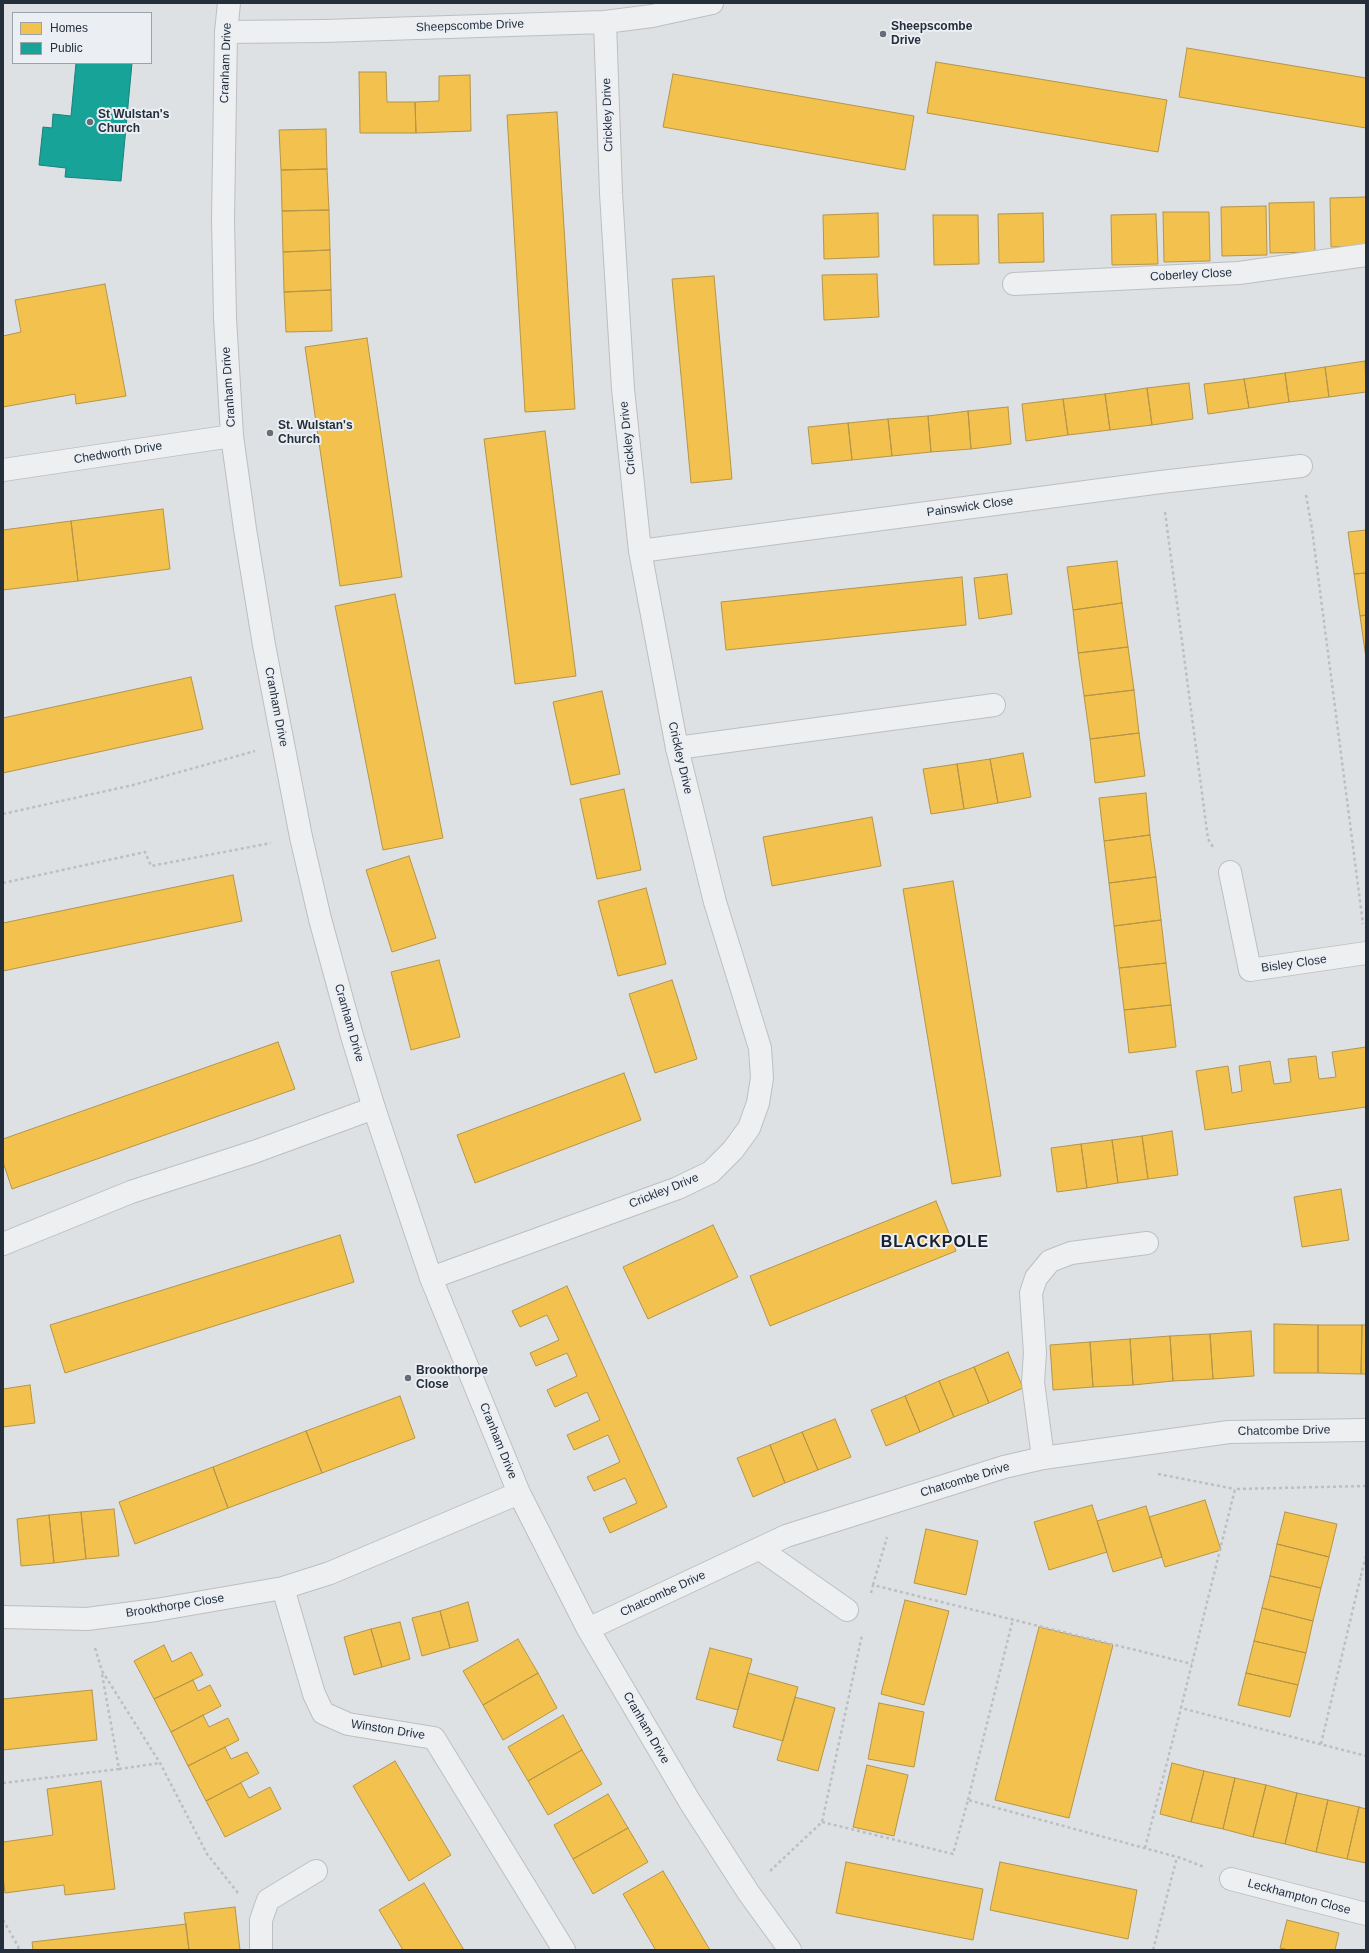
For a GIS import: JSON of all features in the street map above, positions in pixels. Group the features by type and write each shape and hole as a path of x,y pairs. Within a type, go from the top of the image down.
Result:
{"street":[{"name":"Cranham Drive","path":"229,3 226,32 223,219 225,318 232,436 245,529 301,837 322,926 374,1108 431,1278 519,1493 588,1629 690,1802 748,1892 790,1950"},
{"name":"Sheepscombe Drive","path":"226,32 332,31 605,22 652,16 712,3"},
{"name":"Crickley Drive","path":"431,1278 678,1188 711,1172 733,1150 749,1128 759,1097 762,1078 760,1048 715,902 676,748 640,551 623,389 612,200 605,22"},
{"name":"Coberley Close","path":"1014,284 1239,273 1366,255"},
{"name":"Chedworth Drive","path":"3,470 232,436"},
{"name":"Painswick Close","path":"640,551 1161,482 1301,466"},
{"path":"676,748 994,706"},
{"name":"Bisley Close","path":"1230,872 1250,970 1366,953"},
{"path":"3,1244 130,1192 254,1152 374,1108"},
{"path":"1043,1458 1033,1382 1035,1353 1031,1293 1036,1278 1050,1261 1071,1253 1147,1243"},
{"name":"Chatcombe Drive","path":"588,1629 786,1536 1004,1467 1043,1458 1229,1432 1366,1430"},
{"name":"Brookthorpe Close","path":"3,1617 87,1619 156,1610 283,1588 330,1573 519,1493"},
{"path":"760,1549 847,1610"},
{"name":"Winston Drive","path":"283,1588 314,1694 323,1713 348,1724 434,1738 564,1950"},
{"path":"262,1950 261,1920 268,1900 316,1871"},
{"name":"Leckhampton Close","path":"1231,1879 1366,1914"}],"path":[{"path":"1301,466 1312,529 1364,930"},
{"path":"1161,482 1208,839 1230,872"},
{"path":"3,814 133,786 283,743"},
{"path":"3,883 145,852 151,866 301,837"},
{"path":"1132,1446 1159,1475 1235,1489 1366,1486"},
{"path":"1145,1848 1235,1489"},
{"path":"870,1600 897,1501"},
{"path":"1320,1744 1366,1556"},
{"path":"1361,1575 1366,1576"},
{"path":"873,1585 1192,1664"},
{"path":"87,1619 102,1671 119,1769"},
{"path":"822,1822 953,1854 1013,1620"},
{"path":"748,1892 822,1822 863,1631"},
{"path":"102,1671 160,1763 207,1854 261,1920"},
{"path":"1181,1708 1366,1756"},
{"path":"3,1783 160,1763"},
{"path":"968,1800 1177,1857 1231,1879"},
{"path":"1153,1950 1177,1857"},
{"path":"3,1920 19,1950"}],"building: Homes":[{"path":"1187,48 1366,78 1366,128 1179,97"},
{"path":"936,62 1167,100 1158,152 927,113"},
{"path":"359,72 386,72 387,102 415,102 416,133 360,133"},
{"path":"673,74 914,116 905,170 663,127"},
{"path":"470,75 471,131 416,133 415,102 439,101 439,76"},
{"path":"557,112 575,409 525,412 507,115"},
{"path":"326,129 327,169 281,170 279,130"},
{"path":"327,169 329,210 282,211 281,170"},
{"path":"1366,197 1366,246 1331,247 1330,198"},
{"path":"1314,202 1315,252 1270,253 1269,203"},
{"path":"1266,206 1267,255 1222,256 1221,207"},
{"path":"329,210 330,250 283,252 282,211"},
{"path":"1163,212 1209,212 1210,261 1164,262"},
{"path":"878,213 879,257 824,259 823,215"},
{"path":"1043,213 1044,262 999,263 998,214"},
{"path":"1156,214 1158,264 1112,265 1111,215"},
{"path":"933,215 978,215 979,264 934,265"},
{"path":"330,250 331,290 284,292 283,252"},
{"path":"877,274 879,317 824,320 822,275"},
{"path":"714,276 732,479 691,483 672,279"},
{"path":"105,284 126,396 76,404 75,394 3,407 3,336 21,332 15,300"},
{"path":"331,290 332,331 286,332 284,292"},
{"path":"367,338 402,577 340,586 305,347"},
{"path":"1365,361 1366,392 1329,397 1325,367"},
{"path":"1325,367 1329,397 1289,402 1285,373"},
{"path":"1285,373 1289,402 1249,408 1244,379"},
{"path":"1244,379 1249,408 1208,414 1204,384"},
{"path":"1189,383 1193,419 1152,425 1147,388"},
{"path":"1147,388 1152,425 1110,430 1105,394"},
{"path":"1105,394 1110,430 1068,435 1063,399"},
{"path":"1063,399 1068,435 1026,441 1022,404"},
{"path":"1008,407 1011,444 971,449 968,411"},
{"path":"968,411 971,449 931,452 928,416"},
{"path":"928,416 931,452 892,456 888,419"},
{"path":"888,419 892,456 852,460 848,423"},
{"path":"848,423 852,460 812,464 808,427"},
{"path":"545,431 576,676 515,684 484,439"},
{"path":"163,509 170,569 78,581 71,521"},
{"path":"71,521 78,581 3,590 3,530"},
{"path":"1366,530 1366,573 1354,574 1348,532"},
{"path":"1117,561 1122,603 1073,610 1067,567"},
{"path":"1366,573 1366,615 1360,616 1354,574"},
{"path":"1007,574 1012,614 979,619 974,578"},
{"path":"962,577 966,625 726,650 721,602"},
{"path":"395,594 443,838 383,850 335,606"},
{"path":"1122,603 1128,647 1078,653 1073,610"},
{"path":"1366,615 1366,658 1360,616"},
{"path":"1128,647 1134,690 1084,696 1078,653"},
{"path":"191,677 203,729 3,773 3,718"},
{"path":"1134,690 1139,733 1090,739 1084,696"},
{"path":"602,691 620,774 571,785 553,702"},
{"path":"1139,733 1145,776 1095,783 1090,739"},
{"path":"1023,753 1031,797 998,803 990,759"},
{"path":"990,759 998,803 964,809 957,764"},
{"path":"957,764 964,809 931,814 923,769"},
{"path":"624,789 641,870 597,879 580,799"},
{"path":"1146,793 1150,835 1104,841 1099,798"},
{"path":"872,817 881,866 772,886 763,837"},
{"path":"1150,835 1156,877 1109,883 1104,841"},
{"path":"409,856 436,938 392,952 366,870"},
{"path":"233,875 242,921 3,971 3,923"},
{"path":"1156,877 1161,920 1114,926 1109,883"},
{"path":"953,881 1001,1176 952,1184 903,889"},
{"path":"646,888 666,964 618,976 598,901"},
{"path":"1161,920 1166,963 1119,968 1114,926"},
{"path":"439,960 460,1037 411,1050 391,972"},
{"path":"1166,963 1171,1005 1124,1010 1119,968"},
{"path":"672,980 697,1059 655,1073 629,994"},
{"path":"1171,1005 1176,1047 1129,1053 1124,1010"},
{"path":"278,1042 295,1089 12,1189 3,1162 3,1139"},
{"path":"1366,1047 1366,1107 1205,1130 1196,1071 1228,1066 1232,1093 1242,1091 1239,1066 1270,1061 1274,1084 1291,1082 1288,1059 1316,1056 1319,1079 1336,1077 1332,1052"},
{"path":"624,1073 641,1120 475,1183 457,1135"},
{"path":"1172,1131 1178,1175 1148,1179 1142,1136"},
{"path":"1142,1136 1148,1179 1118,1183 1112,1140"},
{"path":"1112,1140 1118,1183 1087,1188 1081,1144"},
{"path":"1081,1144 1087,1188 1057,1192 1051,1148"},
{"path":"1341,1189 1349,1240 1302,1247 1294,1197"},
{"path":"936,1201 956,1251 770,1326 750,1276"},
{"path":"713,1225 738,1277 648,1319 623,1267"},
{"path":"340,1235 354,1282 65,1373 50,1325"},
{"path":"567,1286 667,1507 610,1533 603,1518 637,1503 625,1478 594,1491 587,1477 620,1462 608,1435 574,1450 567,1435 600,1420 587,1392 555,1407 547,1390 577,1376 567,1353 536,1366 530,1353 559,1340 547,1315 520,1327 512,1311"},
{"path":"1274,1324 1318,1325 1318,1373 1274,1373"},
{"path":"1318,1325 1362,1325 1361,1374 1318,1373"},
{"path":"1362,1325 1366,1325 1366,1374 1361,1374"},
{"path":"1251,1331 1254,1376 1213,1379 1210,1334"},
{"path":"1210,1334 1213,1379 1173,1381 1170,1336"},
{"path":"1170,1336 1173,1381 1133,1385 1130,1339"},
{"path":"1130,1339 1133,1385 1093,1387 1090,1342"},
{"path":"1090,1342 1093,1387 1053,1390 1050,1345"},
{"path":"1008,1352 1023,1388 989,1403 974,1367"},
{"path":"974,1367 989,1403 954,1417 939,1381"},
{"path":"939,1381 954,1417 920,1432 905,1396"},
{"path":"30,1385 35,1423 3,1427 3,1389"},
{"path":"400,1396 415,1438 322,1473 306,1431"},
{"path":"905,1396 920,1432 886,1446 871,1410"},
{"path":"835,1419 851,1457 818,1470 802,1432"},
{"path":"306,1431 322,1473 228,1508 213,1467"},
{"path":"802,1432 818,1470 785,1483 770,1445"},
{"path":"770,1445 785,1483 753,1497 737,1458"},
{"path":"213,1467 228,1508 135,1544 119,1502"},
{"path":"1205,1500 1221,1550 1165,1567 1149,1517"},
{"path":"1092,1505 1107,1552 1049,1570 1034,1522"},
{"path":"1146,1506 1162,1557 1113,1572 1097,1521"},
{"path":"114,1509 119,1556 86,1559 81,1512"},
{"path":"81,1512 86,1559 54,1563 49,1515"},
{"path":"1285,1512 1337,1524 1329,1557 1277,1544"},
{"path":"49,1515 54,1563 21,1566 17,1519"},
{"path":"926,1529 978,1541 966,1595 914,1583"},
{"path":"1277,1544 1329,1557 1321,1588 1270,1576"},
{"path":"1270,1576 1321,1588 1313,1621 1262,1608"},
{"path":"905,1600 949,1611 924,1705 881,1694"},
{"path":"468,1602 478,1641 450,1648 440,1611"},
{"path":"1262,1608 1313,1621 1306,1653 1254,1641"},
{"path":"440,1611 450,1648 422,1656 412,1618"},
{"path":"400,1622 410,1659 382,1667 371,1629"},
{"path":"1039,1627 1113,1645 1069,1818 995,1800"},
{"path":"371,1629 382,1667 354,1675 344,1637"},
{"path":"518,1639 538,1673 483,1705 463,1671"},
{"path":"1254,1641 1306,1653 1298,1685 1246,1673"},
{"path":"164,1645 172,1662 191,1652 203,1675 154,1699 134,1661"},
{"path":"710,1648 752,1659 738,1710 696,1699"},
{"path":"538,1673 557,1708 503,1740 483,1705"},
{"path":"748,1673 798,1687 783,1741 733,1727"},
{"path":"1246,1673 1298,1685 1290,1717 1238,1705"},
{"path":"193,1680 198,1691 210,1685 221,1706 171,1732 154,1699"},
{"path":"92,1690 97,1740 3,1750 3,1699"},
{"path":"795,1697 835,1708 818,1771 777,1760"},
{"path":"879,1703 924,1712 914,1767 868,1759"},
{"path":"203,1715 209,1727 228,1718 239,1740 188,1766 171,1732"},
{"path":"563,1715 582,1750 528,1781 508,1747"},
{"path":"225,1747 231,1759 247,1752 259,1773 206,1801 188,1766"},
{"path":"582,1750 602,1784 548,1815 528,1781"},
{"path":"395,1761 451,1855 409,1881 353,1786"},
{"path":"1172,1763 1204,1771 1191,1822 1160,1814"},
{"path":"867,1765 908,1775 894,1836 853,1827"},
{"path":"1204,1771 1235,1778 1223,1829 1191,1822"},
{"path":"1235,1778 1266,1785 1253,1837 1223,1829"},
{"path":"101,1781 115,1889 65,1895 64,1885 5,1893 3,1876 3,1842 53,1835 47,1789"},
{"path":"241,1783 249,1798 270,1787 281,1809 225,1837 206,1801"},
{"path":"1266,1785 1297,1793 1285,1844 1253,1837"},
{"path":"1297,1793 1328,1800 1316,1852 1285,1844"},
{"path":"608,1794 628,1828 573,1859 554,1825"},
{"path":"1328,1800 1359,1807 1347,1859 1316,1852"},
{"path":"1359,1807 1366,1809 1366,1863 1347,1859"},
{"path":"628,1828 648,1862 593,1894 573,1859"},
{"path":"846,1862 983,1889 973,1940 836,1913"},
{"path":"1000,1862 1137,1890 1128,1939 990,1910"},
{"path":"663,1871 710,1950 653,1950 655,1949 623,1894"},
{"path":"424,1883 464,1950 403,1950 379,1910"},
{"path":"235,1907 240,1950 189,1950 184,1913"},
{"path":"1287,1920 1339,1933 1335,1950 1289,1950 1280,1948"},
{"path":"186,1924 189,1950 33,1950 32,1942"}],"building: Public":[{"name":"St Wulstan's Church","path":"76,64 132,64 121,181 65,177 66,168 39,165 43,127 52,128 53,114 71,116"}],"place":[{"name":"Sheepscombe Drive","path":"883,34"},
{"name":"St Wulstan's Church","path":"90,122"},
{"name":"St. Wulstan's Church","path":"270,433"},
{"name":"Brookthorpe Close","path":"408,1378"}],"district":[{"name":"BLACKPOLE","path":"935,1243"}]}
